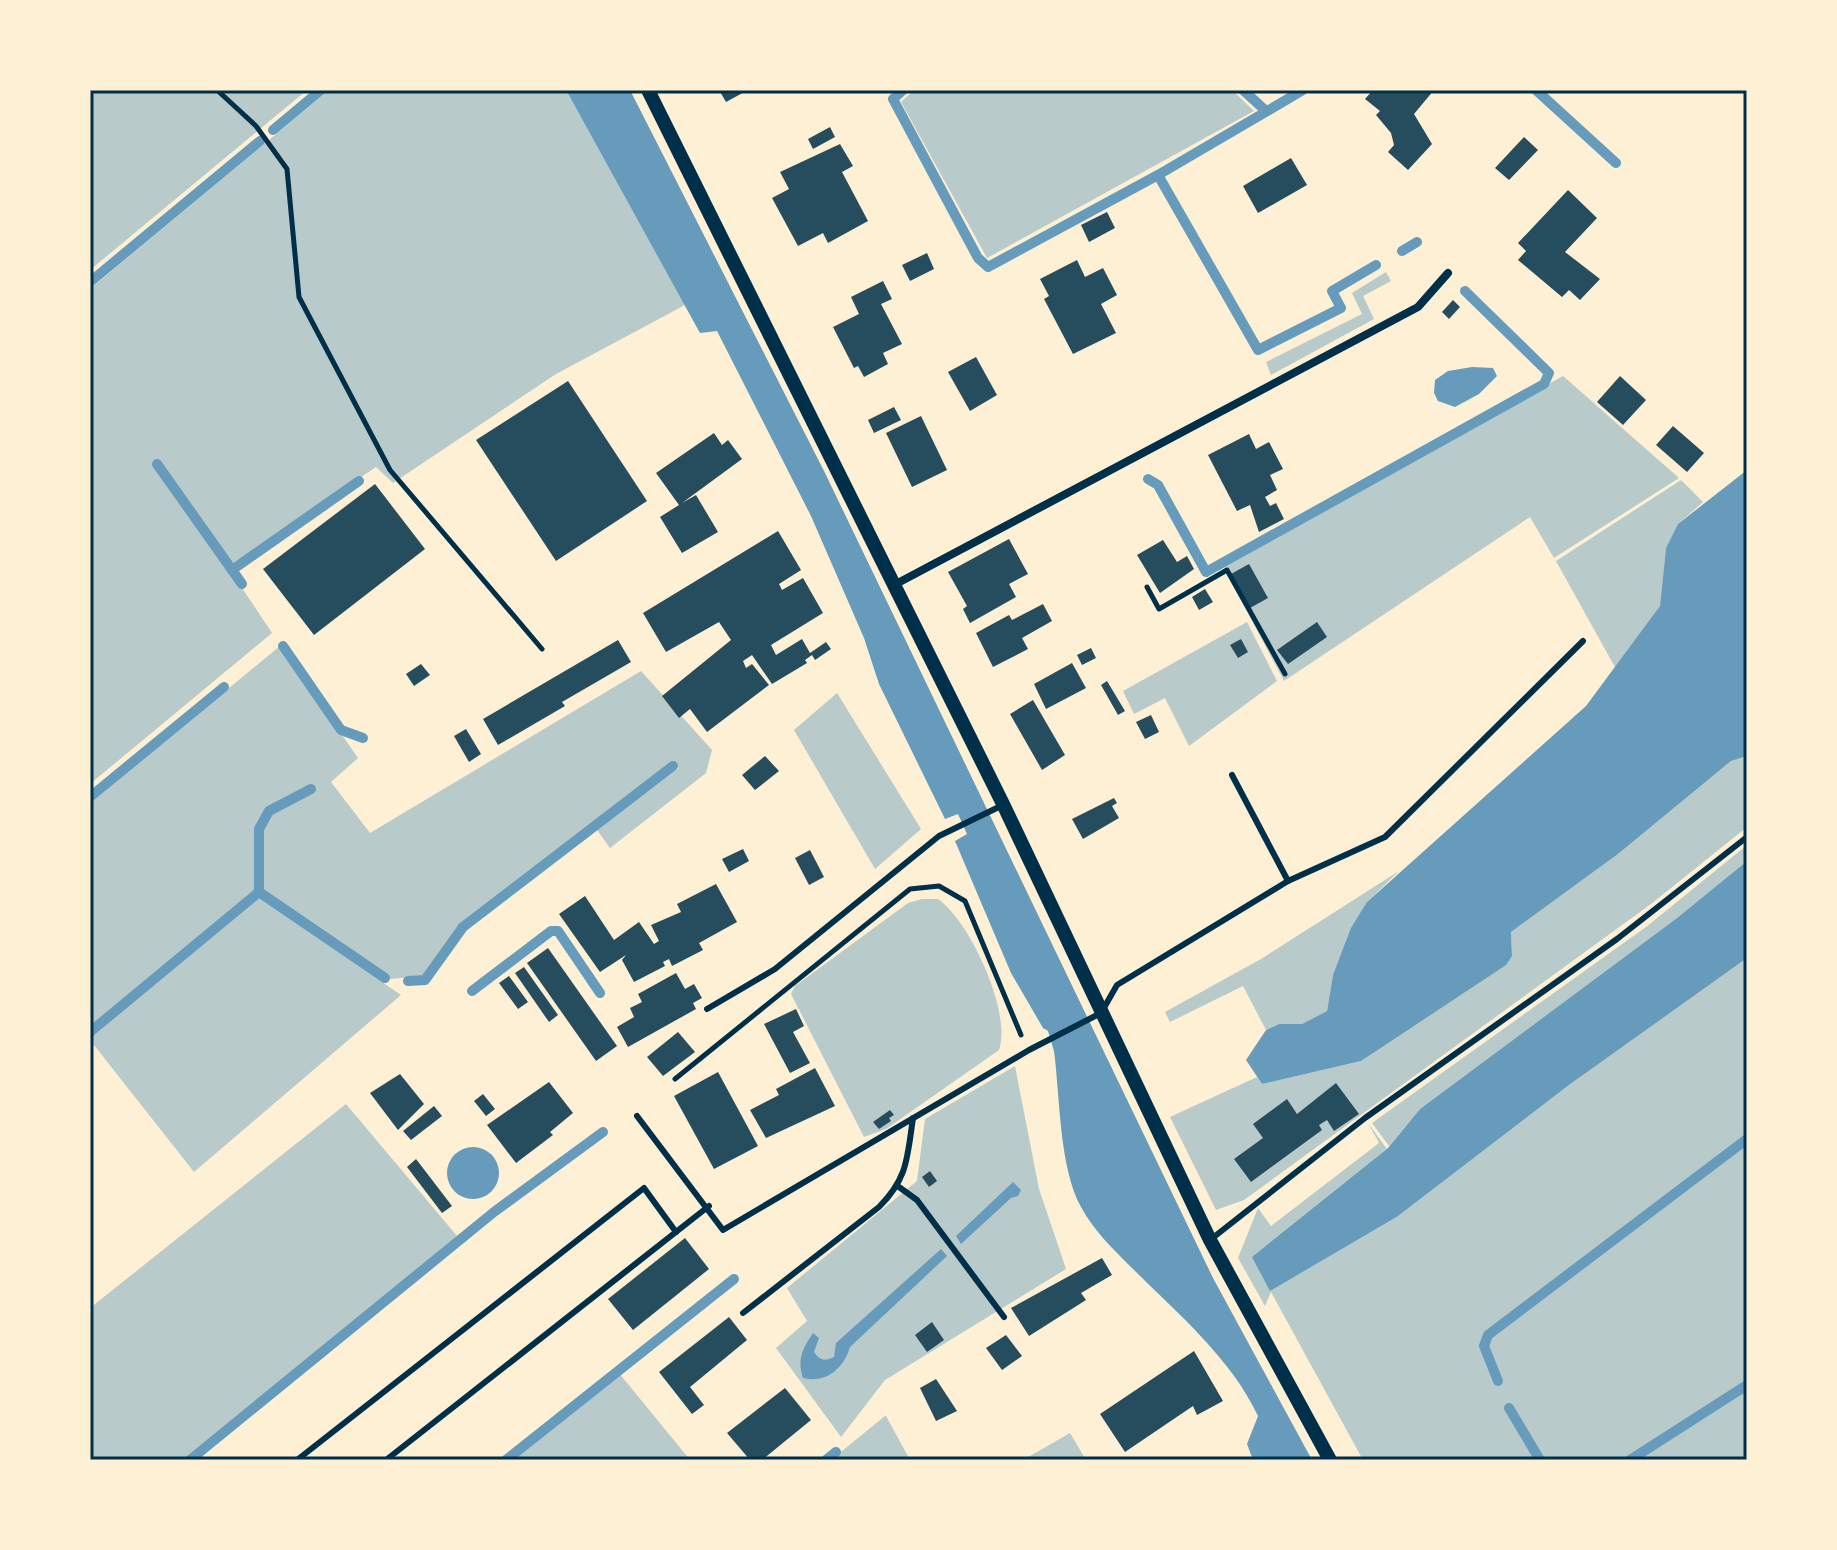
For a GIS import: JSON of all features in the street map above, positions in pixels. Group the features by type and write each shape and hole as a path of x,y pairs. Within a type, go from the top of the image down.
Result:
{"street":[{"path":"648,90 894,585 1095,1016 1210,1240 1330,1460"},
{"path":"894,585 1418,307 1448,273"}],"lane":[{"path":"637,1116 709,1206 723,1230 1029,1050 1095,1016 1117,985 1288,881 1385,837 1583,641"},
{"path":"1232,775 1288,881"},
{"path":"707,1009 775,969 939,836 998,807"},
{"path":"1210,1240 1365,1118 1617,939 1747,837"},
{"path":"743,1313 879,1207 899,1187 905,1172 913,1118"},
{"path":"899,1187 917,1200 1004,1317"},
{"path":"297,1460 644,1188 676,1232"},
{"path":"386,1460 709,1206"}],"path":[{"path":"217,90 256,126 287,169 299,297 390,470 542,649"},
{"path":"1147,587 1159,609 1227,570 1285,674"},
{"path":"675,1079 910,889 939,886 965,901 1008,1009 1029,1050"}],"shaded area":[{"path":"90,90 307,90 90,270"},
{"path":"329,90 566,90 685,305 556,374 393,483 376,467 228,567 272,633 90,784 90,289"},
{"path":"914,90 1232,90 1254,111 987,258 901,102"},
{"path":"1386,272 1391,281 1363,296 1374,319 1271,375 1266,362 1362,314 1352,293"},
{"path":"1563,376 1679,478 1554,558 1530,517 1284,681 1224,568"},
{"path":"1681,480 1703,502 1678,524 1666,549 1660,606 1616,669 1556,561"},
{"path":"1247,622 1277,681 1189,746 1165,698 1134,714 1123,691"},
{"path":"280,646 358,758 331,782 370,833 641,671 712,750 706,773 610,848 597,830 679,768 673,761 462,925 422,976 391,979 264,892 264,901 401,995 194,1172 94,1045 90,1048 90,803"},
{"path":"837,693 921,829 875,869 794,730"},
{"path":"1747,756 1747,827 1651,904 1244,1200 1216,1210 1170,1117 1257,1077 1262,1084 1361,1061 1512,955 1511,932 1618,854 1731,761"},
{"path":"1747,845 1747,861 1677,918 1420,1109 1389,1146 1372,1123 1646,927"},
{"path":"1399,871 1367,902 1333,975 1327,1011 1302,1024 1279,1024 1266,1030 1243,986 1170,1022 1165,1012 1261,959"},
{"path":"938,899 950,910 975,947 994,992 1001,1034 999,1050 886,1129 864,1137 791,994 795,986 908,903"},
{"path":"1747,958 1747,1460 1363,1460 1271,1292 1265,1306 1238,1258 1258,1208 1271,1226 1379,1143 1368,1123 1387,1149 1351,1180 1398,1216 1569,1085"},
{"path":"1015,1066 1039,1189 1066,1269 885,1380 841,1437 776,1348 807,1321 787,1288 917,1181 925,1119"},
{"path":"346,1104 457,1236 186,1460 90,1460 90,1308"},
{"path":"619,1373 690,1460 513,1460"},
{"path":"885,1416 910,1460 831,1460"},
{"path":"1070,1433 1086,1460 1023,1460"}],"water":[{"path":"566,90 630,90 824,471 1213,1278 1312,1460 1253,1460 1247,1444 1258,1416 1247,1395 1202,1337 1104,1239 1081,1207 1064,1152 1054,1051 1048,1031 1043,1028 1011,973 955,841 967,834 958,814 945,819 879,684 864,638 811,516 717,331 700,333"},
{"path":"1493,368 1497,376 1479,394 1455,407 1438,401 1434,393 1435,380 1448,371"},
{"path":"1747,470 1747,756 1731,761 1618,854 1511,932 1512,956 1506,965 1361,1061 1262,1084 1246,1060 1266,1030 1279,1024 1302,1024 1327,1011 1333,975 1351,928 1367,902 1586,706 1660,606 1666,548 1678,524"},
{"path":"1747,861 1747,958 1569,1085 1398,1216 1270,1291 1252,1257 1387,1149 1420,1109 1677,918"},
{"path":"473,1147 492,1154 499,1173 492,1192 473,1199 454,1192 447,1173 454,1154"},
{"path":"1013,1182 1021,1190 1018,1196 1011,1198 961,1244 956,1236"},
{"path":"941,1249 947,1256 850,1347 839,1368 819,1379 803,1378 800,1365 802,1355 813,1333 819,1338 814,1352 816,1355 823,1359 834,1357 836,1343"}],"building":[{"path":"719,90 748,90 726,102"},
{"path":"1373,90 1434,90 1414,114 1432,144 1408,170 1388,152 1394,145 1391,133 1376,115 1380,111 1365,99"},
{"path":"830,127 835,137 813,149 808,139"},
{"path":"1524,137 1538,150 1509,180 1495,168"},
{"path":"840,144 853,166 842,172 868,221 828,243 823,233 798,246 772,198 789,189 780,172"},
{"path":"1291,158 1307,185 1258,213 1243,186"},
{"path":"1568,190 1597,218 1565,252 1600,279 1580,300 1569,290 1562,297 1518,260 1526,251 1518,243"},
{"path":"1107,212 1115,228 1089,242 1081,225"},
{"path":"927,253 934,269 910,281 902,265"},
{"path":"1077,260 1085,277 1103,268 1117,295 1101,304 1116,333 1073,354 1044,299 1049,296 1040,279"},
{"path":"883,281 892,299 881,304 902,344 883,353 888,364 864,377 858,366 854,368 833,327 859,314 851,297"},
{"path":"1453,300 1460,307 1449,319 1442,312"},
{"path":"976,357 997,395 970,411 948,372"},
{"path":"1620,376 1646,400 1623,425 1597,402"},
{"path":"568,381 647,501 556,561 476,440"},
{"path":"894,407 901,420 874,433 868,420"},
{"path":"921,416 947,470 912,487 886,433"},
{"path":"1673,426 1704,453 1687,472 1656,445"},
{"path":"714,433 722,445 728,440 742,459 682,503 696,495 718,532 682,553 660,517 679,505 656,473"},
{"path":"1249,434 1256,449 1269,442 1283,469 1270,475 1277,490 1265,497 1270,506 1276,503 1284,519 1259,532 1250,505 1237,511 1208,455"},
{"path":"375,484 425,549 314,635 263,569"},
{"path":"778,531 801,570 779,584 782,590 803,578 823,613 771,645 776,655 802,639 810,653 826,642 831,649 815,660 812,655 805,660 807,663 772,684 752,655 743,661 746,668 752,664 769,685 707,732 690,709 679,718 662,696 731,640 719,622 666,652 643,613"},
{"path":"1009,539 1028,574 1009,584 1016,597 970,623 963,609 967,606 948,572"},
{"path":"1163,540 1177,562 1187,556 1194,569 1160,593 1137,555"},
{"path":"1249,564 1268,598 1250,608 1231,574"},
{"path":"1205,589 1213,602 1199,610 1192,597"},
{"path":"1043,604 1052,621 1022,638 1028,649 993,667 976,633 1009,615 1012,620"},
{"path":"1317,622 1327,637 1288,664 1277,650"},
{"path":"1241,639 1248,652 1238,658 1230,645"},
{"path":"618,640 631,662 562,702 565,706 498,745 483,719"},
{"path":"1091,648 1096,658 1082,665 1077,655"},
{"path":"1072,663 1086,688 1046,709 1034,684"},
{"path":"421,664 430,675 414,686 406,674"},
{"path":"1107,681 1125,711 1118,715 1101,685"},
{"path":"1033,700 1065,755 1042,770 1010,714"},
{"path":"1151,715 1159,732 1145,739 1136,722"},
{"path":"466,729 481,754 469,762 454,736"},
{"path":"765,756 779,771 755,790 742,775"},
{"path":"1114,798 1117,803 1112,806 1119,818 1083,839 1072,819"},
{"path":"743,849 749,861 729,872 722,859"},
{"path":"810,850 824,877 809,885 795,858"},
{"path":"716,884 737,922 699,943 703,950 672,966 669,959 663,962 665,966 634,982 622,960 626,955 600,972 559,914 585,896 614,940 639,922 654,944 659,941 651,925 681,912 677,904"},
{"path":"548,948 617,1046 596,1061 527,963"},
{"path":"524,967 558,1015 549,1022 515,973"},
{"path":"676,973 685,989 694,984 702,998 693,1003 696,1009 628,1047 617,1027 634,1017 630,1008 642,1002 638,994"},
{"path":"509,976 528,1002 518,1009 499,983"},
{"path":"796,1009 804,1026 793,1032 810,1063 790,1073 764,1024"},
{"path":"678,1032 695,1052 663,1076 647,1057"},
{"path":"815,1068 835,1106 766,1138 750,1110 779,1095 776,1089"},
{"path":"718,1072 758,1146 714,1169 674,1096"},
{"path":"400,1074 424,1104 398,1130 370,1093"},
{"path":"549,1082 573,1113 550,1132 553,1135 516,1163 487,1125"},
{"path":"1336,1083 1359,1114 1334,1131 1327,1120 1319,1125 1322,1130 1251,1182 1234,1159 1263,1138 1253,1124 1287,1099 1297,1114"},
{"path":"483,1094 495,1109 486,1116 474,1101"},
{"path":"434,1106 442,1116 411,1140 403,1131"},
{"path":"890,1110 894,1115 889,1118 891,1121 879,1129 873,1122"},
{"path":"416,1159 452,1206 442,1213 407,1167"},
{"path":"930,1171 937,1181 929,1187 922,1177"},
{"path":"685,1238 709,1269 633,1330 608,1299"},
{"path":"1102,1258 1112,1275 1081,1293 1086,1300 1029,1336 1011,1308"},
{"path":"729,1317 747,1340 690,1387 704,1405 692,1414 659,1372"},
{"path":"932,1322 944,1340 927,1352 915,1335"},
{"path":"1006,1335 1022,1356 1002,1370 986,1348"},
{"path":"1194,1351 1223,1401 1197,1415 1193,1406 1125,1452 1100,1414"},
{"path":"936,1379 957,1411 936,1421 920,1388"},
{"path":"785,1388 811,1420 762,1460 750,1460 727,1433"}],"waterway":[{"path":"273,130 321,90"},
{"path":"903,90 893,99 978,258 988,267 1158,175 1303,90"},
{"path":"1243,90 1266,111"},
{"path":"1536,90 1616,163"},
{"path":"90,282 260,141"},
{"path":"1158,175 1258,350 1341,308 1332,291 1376,265"},
{"path":"1402,251 1417,242"},
{"path":"1148,479 1158,485 1206,572 1544,384 1549,373 1465,291"},
{"path":"157,464 242,584"},
{"path":"232,570 359,481"},
{"path":"283,646 341,730 363,738"},
{"path":"90,797 224,687"},
{"path":"408,981 425,980 463,927 673,766"},
{"path":"259,892 259,829 269,811 311,789"},
{"path":"90,1032 259,892 385,978"},
{"path":"472,991 551,931 558,931 600,993"},
{"path":"190,1460 494,1212 603,1132"},
{"path":"1498,1381 1484,1346 1488,1335 1747,1139"},
{"path":"506,1460 734,1279"},
{"path":"1630,1460 1747,1385"},
{"path":"1509,1408 1540,1460"},
{"path":"826,1460 836,1452"}]}
